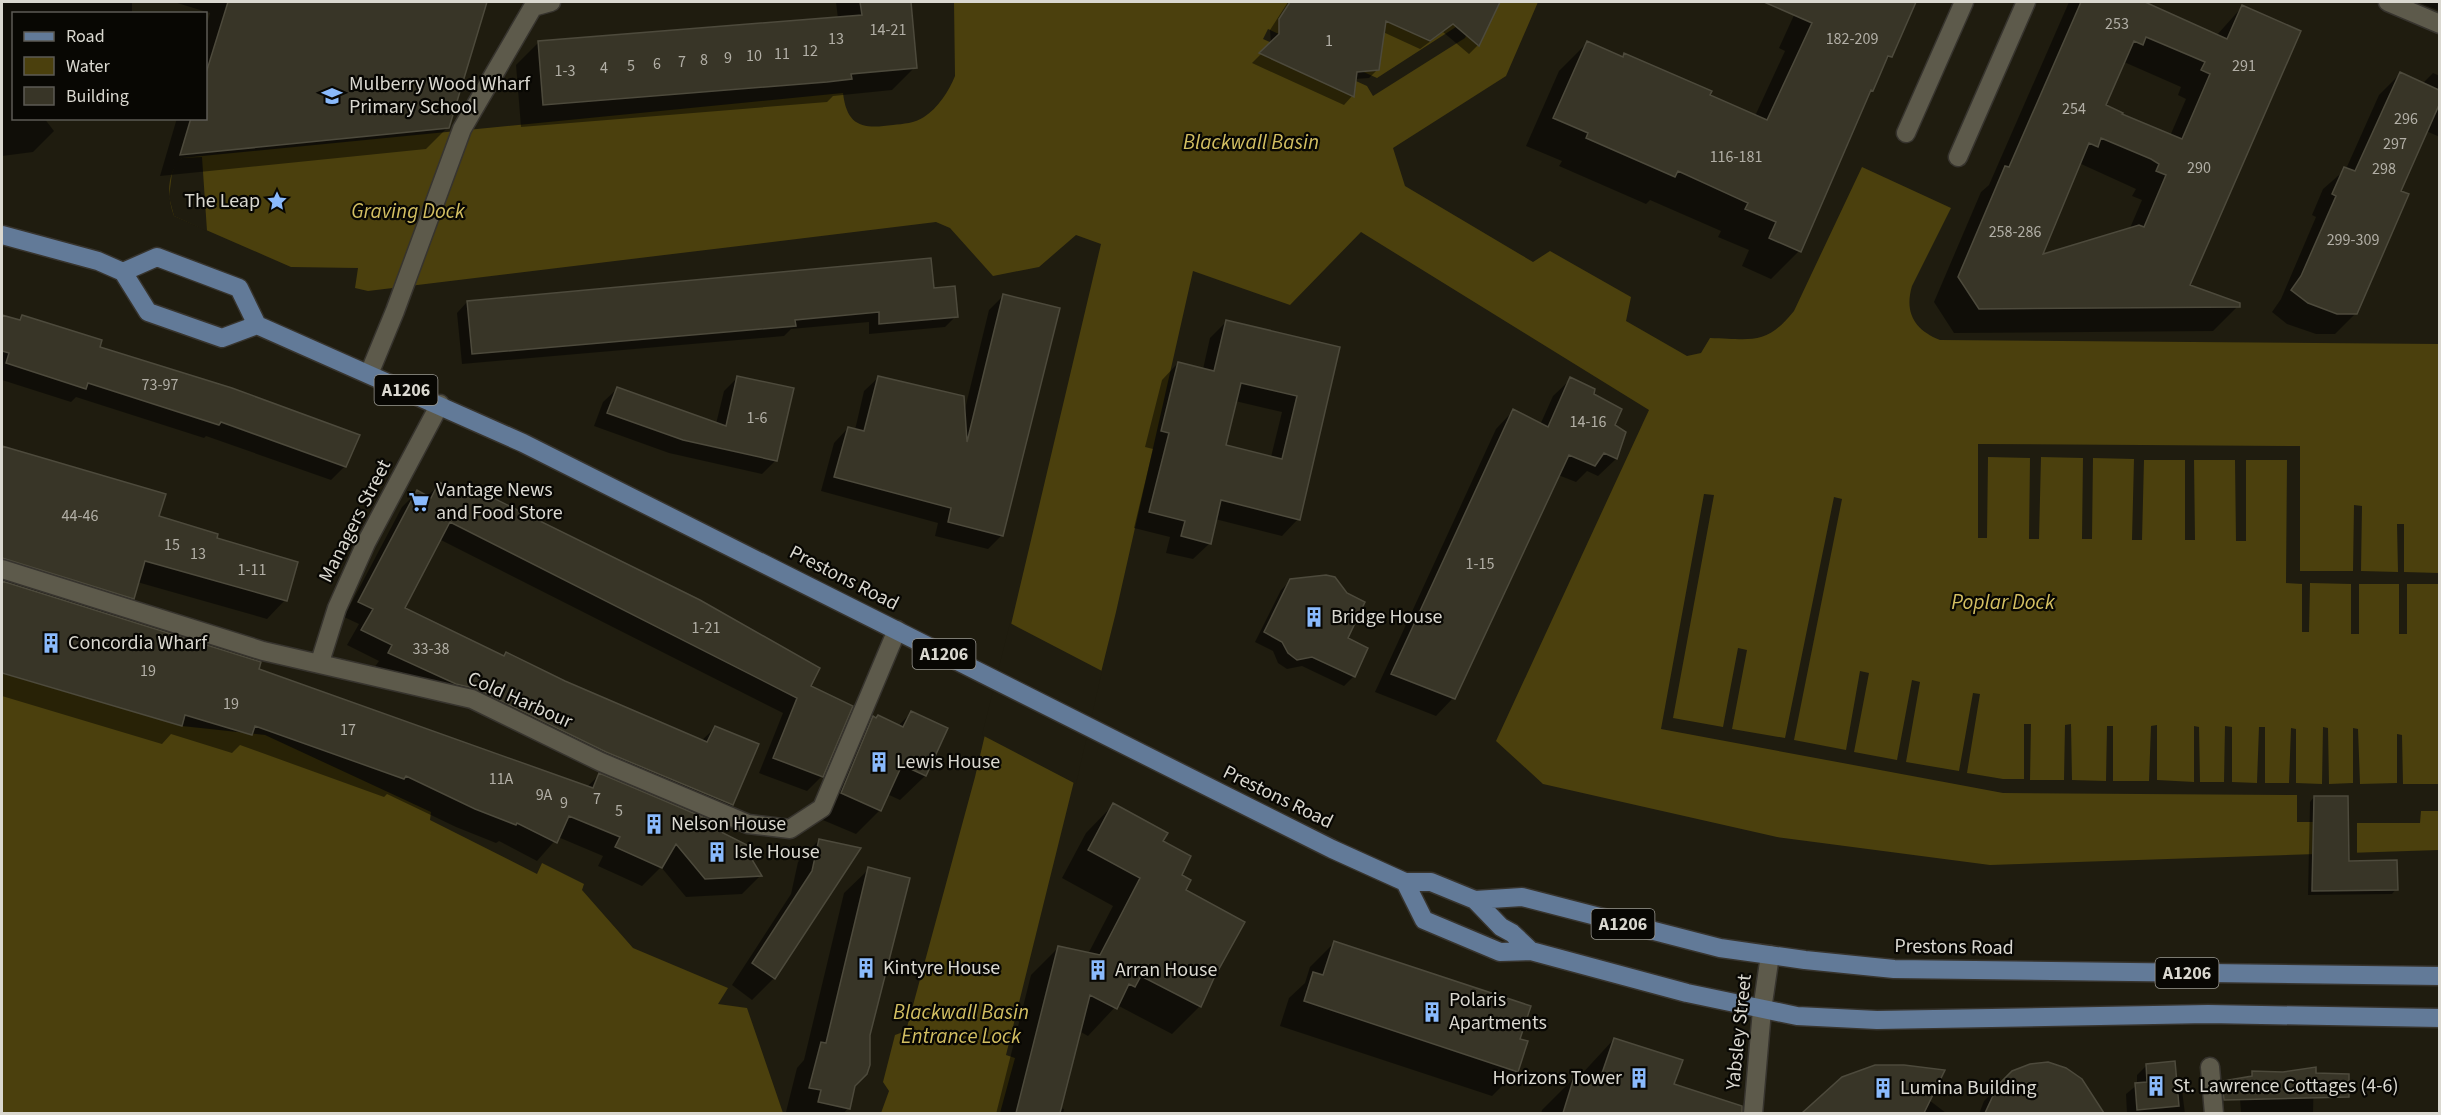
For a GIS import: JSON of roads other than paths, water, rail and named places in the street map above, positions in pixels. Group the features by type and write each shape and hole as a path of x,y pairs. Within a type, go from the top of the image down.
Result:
{"main road":[{"path":"2,235 98,261 123,272 148,312 222,339 257,325 239,288 157,257 123,272"},
{"name":"Prestons Road","path":"257,325 523,443 1322,844 1405,882 1431,882 1475,900 1501,927 1512,933 1531,951"},
{"name":"Prestons Road","path":"1405,882 1424,920 1500,952 1531,951 1687,993 1797,1016 1877,1020 2208,1014 2439,1018"},
{"name":"Prestons Road","path":"1475,900 1522,897 1720,948 1894,969 2439,976"}],"street":[{"path":"369,374 403,290 462,129 533,7 550,2"},
{"path":"1906,133 1964,2"},
{"path":"1958,157 2026,2"},
{"path":"2388,2 2439,24"},
{"name":"Managers Street","path":"320,662 337,608 366,543 440,405"},
{"name":"Cold Harbour","path":"2,569 263,651 320,662 472,699 601,762 748,824 790,829 822,808 897,630"},
{"name":"Yabsley Street","path":"1753,1113 1762,1010 1770,955"},
{"path":"2210,1067 2214,1113"}],"water":[{"path":"954,2 1538,2 1506,76 1393,148 1405,186 1533,262 1550,251 1631,297 1626,321 1687,356 1701,353 1710,338 1757,338 1775,330 1784,322 1794,311 1862,167 1951,208 1912,286 1909,304 1918,326 1940,340 2439,344 2439,850 1990,865 1777,837 1543,784 1496,741 1649,410 1361,232 1290,305 1193,271 1116,612 1006,1055 1015,1058 1000,1113 881,1113 889,1091 883,1082 895,1035 906,1031 975,777 1101,244 1076,235 1039,267 993,276 950,228 936,222 368,291 355,288 358,268 291,267 174,216 169,186 173,171 182,158 843,93 848,113 858,123 865,126 882,126 909,123 920,119 934,109 955,76"},
{"path":"2,673 182,726 265,735 431,812 430,820 537,874 542,863 584,884 582,890 633,948 728,988 718,1004 747,1008 783,1113 2,1113"}],"place":[{"name":"Mulberry Wood Wharf Primary School","path":"332,96"},
{"name":"The Leap","path":"277,201"},
{"name":"Vantage News and Food Store","path":"419,502"},
{"name":"Bridge House","path":"1314,617"},
{"name":"Concordia Wharf","path":"51,643"},
{"name":"Lewis House","path":"879,762"},
{"name":"Nelson House","path":"654,824"},
{"name":"Isle House","path":"717,852"},
{"name":"Kintyre House","path":"866,968"},
{"name":"Arran House","path":"1098,970"},
{"name":"Polaris Apartments","path":"1432,1012"},
{"name":"Horizons Tower","path":"1639,1078"},
{"name":"St. Lawrence Cottages (4-6)","path":"2156,1086"},
{"name":"Lumina Building","path":"1883,1088"}],"water label":[{"name":"Blackwall Basin","path":"1251,142"},
{"name":"Graving Dock","path":"408,211"},
{"name":"Poplar Dock","path":"2003,602"},
{"name":"Blackwall Basin Entrance Lock","path":"961,1024"}]}
